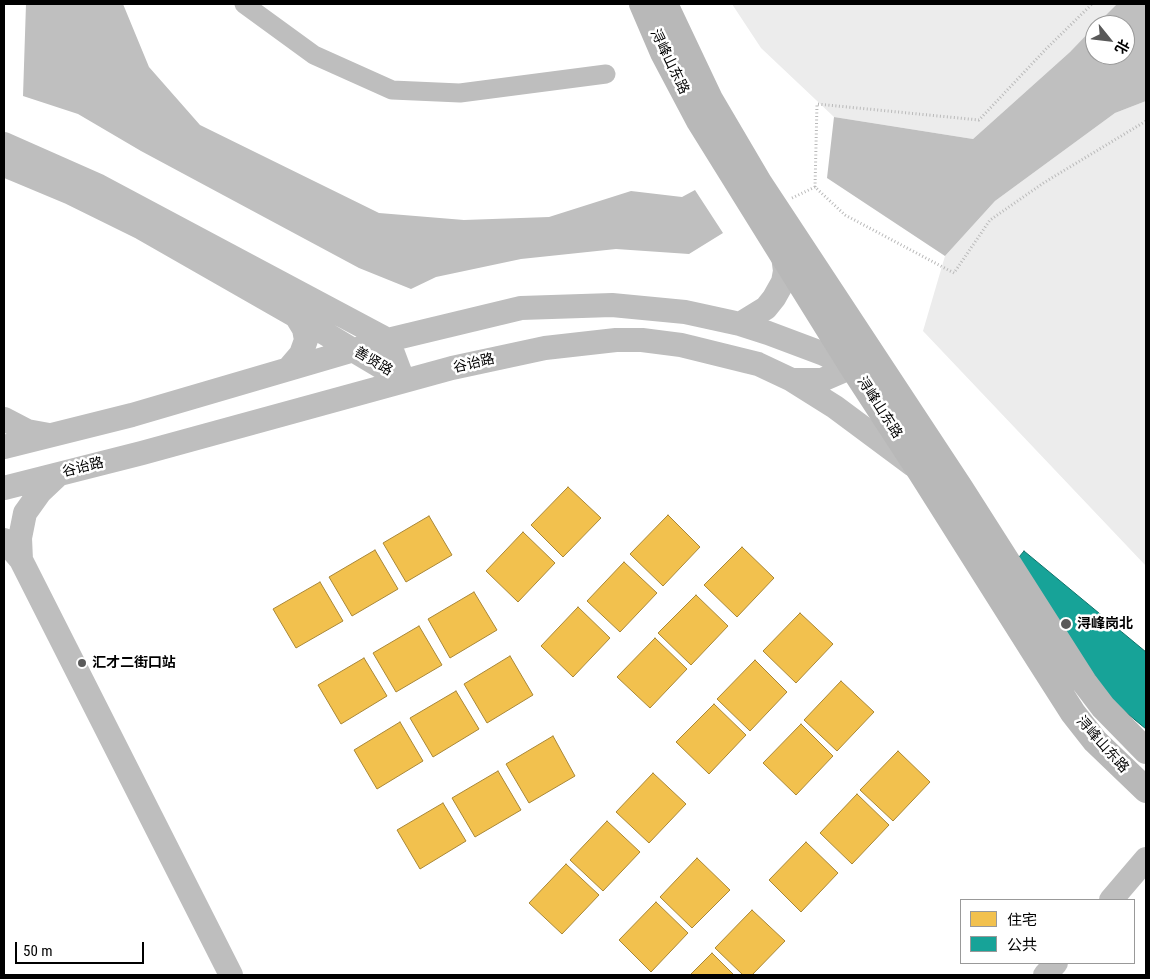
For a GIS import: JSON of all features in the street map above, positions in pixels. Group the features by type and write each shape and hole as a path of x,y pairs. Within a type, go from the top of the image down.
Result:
{"main road":[{"name":"浔峰山东路","path":"642,4 664,54 699,121 783,256 859,357 894,387 1084,682 1103,707 1146,751"},
{"name":"浔峰山东路","path":"666,4 693,66 728,132 859,357 922,473 1073,713 1095,741 1146,790"}],"street":[{"path":"244,4 314,55 392,90 460,94 606,74"},
{"name":"善贤路","path":"4,144 108,190 388,340 403,380"},
{"name":"善贤路","path":"4,165 26,173 142,228 403,380"},
{"path":"4,182 26,173"},
{"path":"740,324 760,312 774,298 783,282 785,271 783,256"},
{"path":"4,448 56,435 388,340 521,308 612,305 685,312 740,324 859,357"},
{"path":"289,368 301,354 306,340 304,329 296,316"},
{"path":"758,364 768,333"},
{"name":"谷诒路","path":"4,488 403,380 546,348 616,340 642,340 682,346 758,364 792,380 835,407 922,473"},
{"path":"792,380 822,380 859,357"},
{"path":"4,419 27,431 56,435"},
{"path":"21,560 20,538 25,513 40,492 58,474"},
{"path":"4,540 21,560 231,975"},
{"path":"1112,899 1146,859"},
{"path":"1045,975 1055,964"}],"path":[{"path":"1092,4 1046,48 979,120 817,104 815,187 845,215 954,273 990,220 1045,182 1146,121"},
{"path":"788,200 815,187"}],"shaded area":[{"path":"26,4 123,4 149,67 200,125 379,213 464,220 549,217 631,191 682,197 695,190 723,233 689,254 616,249 521,259 436,277 411,289 359,268 141,151 78,114 23,96"},
{"path":"732,4 1117,4 1106,15 1085,15 1085,37 973,139 834,117 761,48"},
{"path":"1117,4 1146,4 1146,101 1115,113 995,201 945,256 827,178 834,117 973,139 1085,36 1085,65 1135,65 1135,15 1106,15"},
{"path":"1146,101 1146,566 923,331 945,256 995,201 1115,113"}],"building: 住宅":[{"path":"568,487 601,518 563,557 531,525"},
{"path":"668,515 700,547 663,586 630,554"},
{"path":"429,516 452,555 406,582 383,543"},
{"path":"523,532 555,563 518,602 486,571"},
{"path":"742,547 774,578 737,617 704,585"},
{"path":"375,550 398,589 352,616 329,577"},
{"path":"624,562 657,593 620,632 587,601"},
{"path":"320,582 343,621 296,648 273,609"},
{"path":"474,592 497,630 450,658 428,619"},
{"path":"696,595 728,626 691,665 658,633"},
{"path":"578,607 610,638 573,677 541,646"},
{"path":"800,613 833,644 796,683 763,651"},
{"path":"419,626 442,665 396,692 373,653"},
{"path":"655,638 687,669 650,708 617,677"},
{"path":"510,656 533,695 487,723 464,684"},
{"path":"364,658 387,696 341,724 318,685"},
{"path":"755,660 787,692 750,731 717,699"},
{"path":"841,681 874,712 837,751 804,720"},
{"path":"456,691 479,729 433,757 410,718"},
{"path":"714,704 746,735 709,774 676,742"},
{"path":"400,722 423,761 377,789 354,750"},
{"path":"801,724 833,756 796,795 763,763"},
{"path":"553,736 575,776 529,803 506,764"},
{"path":"898,751 930,782 893,821 860,790"},
{"path":"498,771 521,810 475,837 452,798"},
{"path":"653,773 686,804 649,843 616,812"},
{"path":"857,794 889,825 852,864 820,833"},
{"path":"443,803 466,841 420,869 397,830"},
{"path":"607,821 640,852 603,891 570,860"},
{"path":"806,842 838,873 801,912 769,880"},
{"path":"697,858 730,890 692,928 660,897"},
{"path":"566,864 599,895 562,934 529,903"},
{"path":"656,902 688,933 651,972 619,940"},
{"path":"752,910 785,941 752,975 743,975 715,948"},
{"path":"712,953 734,975 690,975"}],"building: 公共":[{"name":"浔峰岗北","path":"1024,551 1146,652 1146,729 986,597"}],"place":[{"name":"浔峰岗北","path":"1066,624"},
{"name":"汇才二街口站","path":"82,663"}]}
